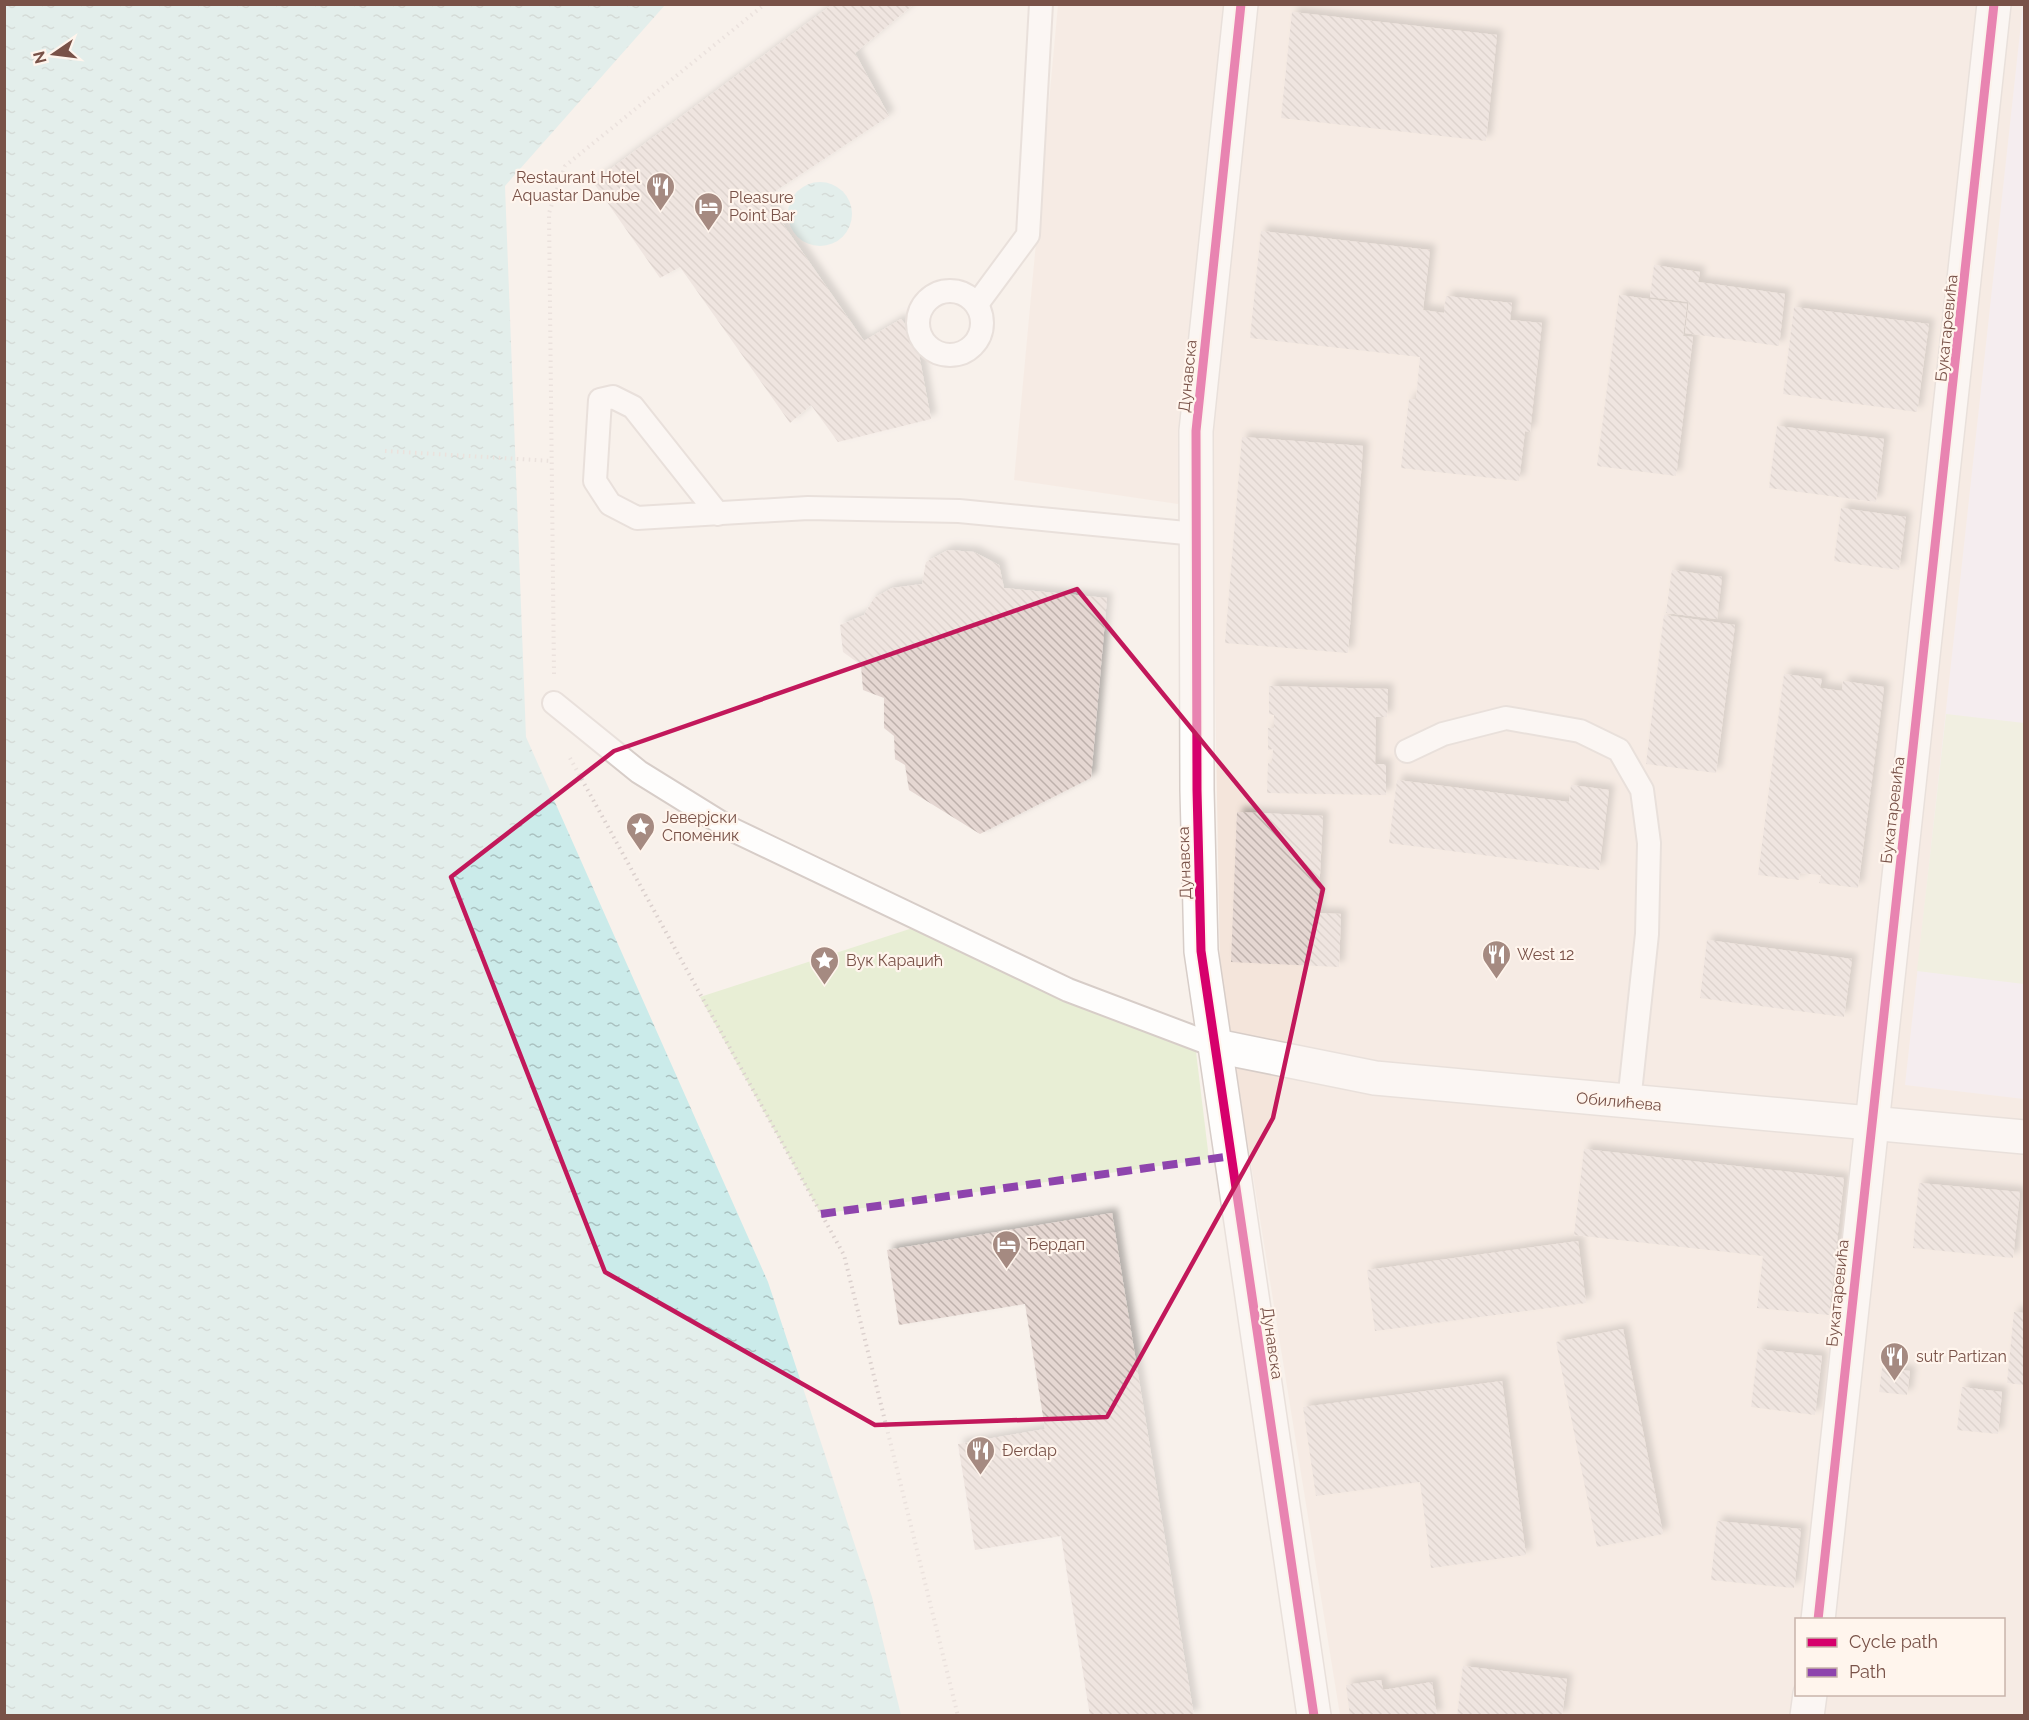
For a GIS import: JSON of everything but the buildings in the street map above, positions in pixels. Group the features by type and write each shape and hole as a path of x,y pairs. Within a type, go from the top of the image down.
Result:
{"street":[{"name":"Дунавска","path":"1241,4 1196,431 1197,790 1201,951 1314,1716"},
{"name":"Букатаревића","path":"1818,1618 1870,1125 1937,551 1994,4"},
{"name":"Обилићева","path":"1216,1046 1375,1078 1870,1125 2025,1137"},
{"path":"1808,1716 1810,1696"}],"lane":[{"path":"977,304 1028,235 1041,4"},
{"path":"718,513 633,407 613,397 600,400 595,481 610,504 637,518 808,508 959,511 1196,534"},
{"path":"554,703 639,772 731,829 1068,990 1216,1046"},
{"path":"1407,751 1443,734 1506,718 1580,731 1619,750 1642,790 1649,843 1647,934 1629,1102"}],"path":[{"path":"385,451 552,461"}],"highlighted area":[{"path":"1077,589 1323,889 1273,1118 1107,1417 875,1425 605,1272 451,877 614,751"}],"shaded area":[{"path":"1058,5 2024,5 2024,1715 1340,1715 1220,971 1212,509 1014,480"},
{"path":"2024,5 2024,1099 1905,1085"}],"green space":[{"path":"1946,714 2024,723 2024,984 1917,971"},
{"path":"928,923 1192,1037 1196,1052 1209,1159 821,1214 700,997"}],"water":[{"path":"5,4 665,5 505,186 526,737 768,1282 872,1597 901,1715 5,1715"},
{"path":"814,182 826,182 843,191 850,202 852,214 850,226 843,237 826,246 814,246 802,241 793,232 788,220 788,208 793,196 802,187"}],"marked path":[{"path":"821,1214 1232,1156"}],"cycle path":[{"path":"1241,4 1196,431 1197,790 1201,951 1314,1716"},
{"path":"1818,1618 1952,408 1994,4"}],"place":[{"name":"Restaurant Hotel Aquastar Danube","path":"661,212"},
{"name":"Pleasure Point Bar","path":"708,232"},
{"name":"Јеверјски Споменик","path":"641,852"},
{"name":"West 12","path":"1496,980"},
{"name":"Вук Караџић","path":"825,986"},
{"name":"Ђердап","path":"1006,1270"},
{"name":"sutr Partizan","path":"1895,1382"},
{"name":"Đerdap","path":"981,1476"}]}
